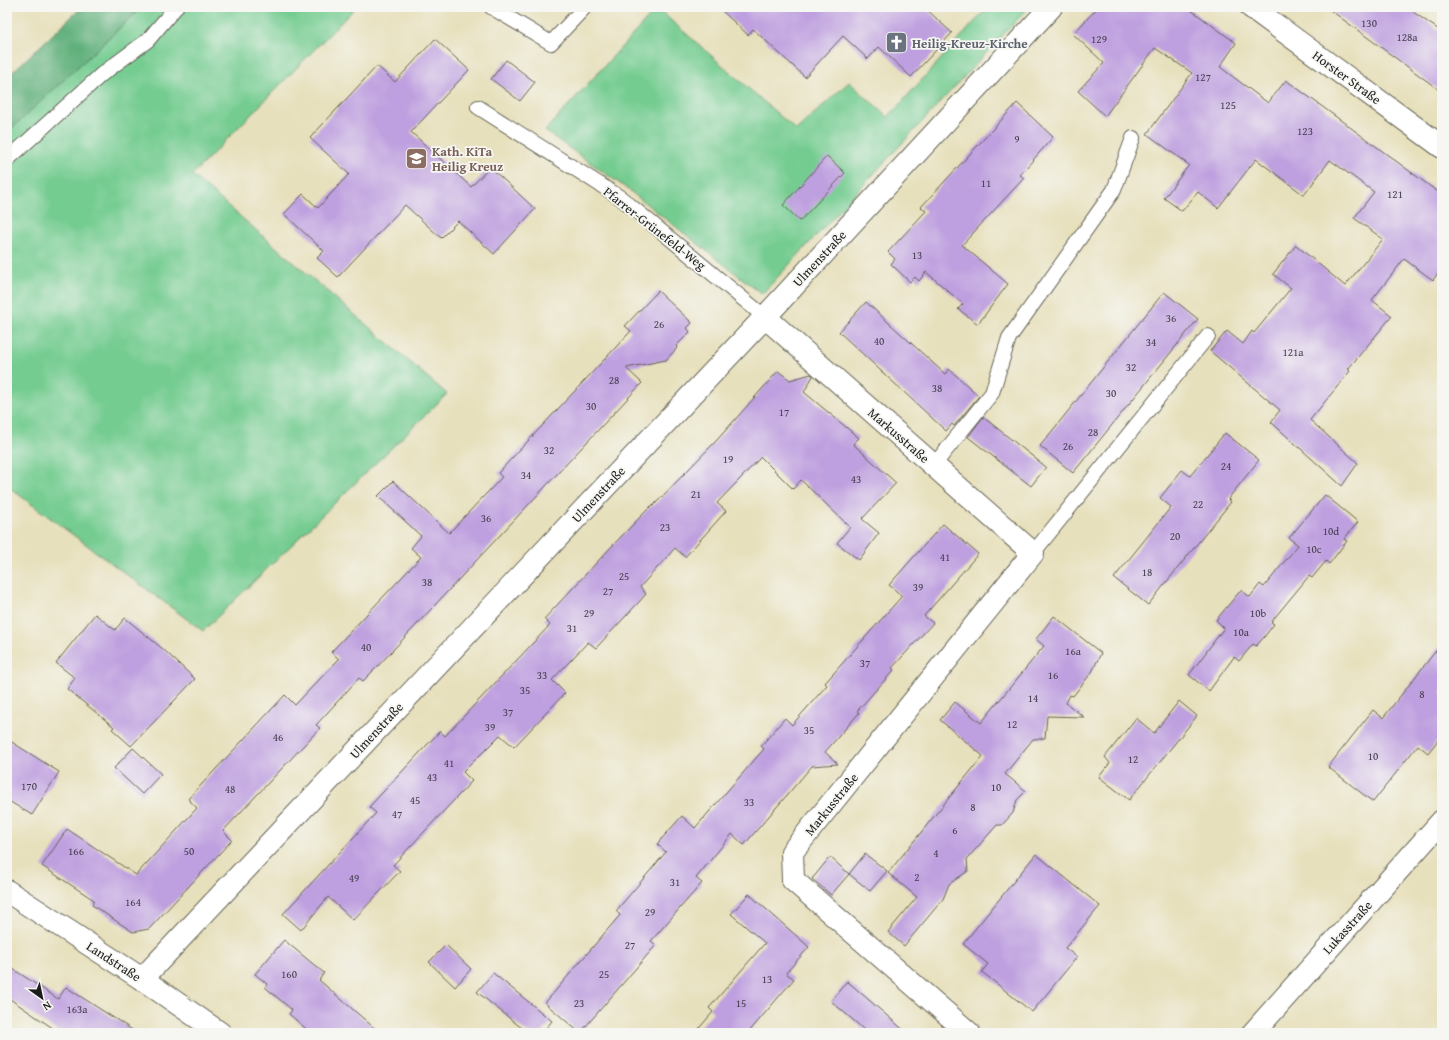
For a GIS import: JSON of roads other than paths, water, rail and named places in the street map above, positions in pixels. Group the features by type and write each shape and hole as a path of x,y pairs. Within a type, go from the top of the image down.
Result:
{"street":[{"name":"Ulmenstraße","path":"142,979 765,317 1051,7"},
{"name":"Horster Straße","path":"1251,7 1442,146"},
{"name":"Markusstraße","path":"765,317 1033,553 792,852 793,880 969,1033"},
{"name":"Lukasstraße","path":"1253,1033 1442,821"},
{"name":"Landstraße","path":"7,891 142,979 210,1029"}],"lane":[{"path":"7,160 102,74 148,40 176,7"},
{"path":"491,7 551,43 585,7"},
{"name":"Pfarrer-Grünefeld-Weg","path":"478,107 621,198 765,317"},
{"path":"934,465 992,393 1009,338 1114,190 1133,138"},
{"name":"Markusstraße","path":"1033,553 1208,336"}],"place":[{"name":"Heilig-Kreuz-Kirche","path":"897,43"},
{"name":"Kath. KiTa Heilig Kreuz","path":"417,158"}]}
